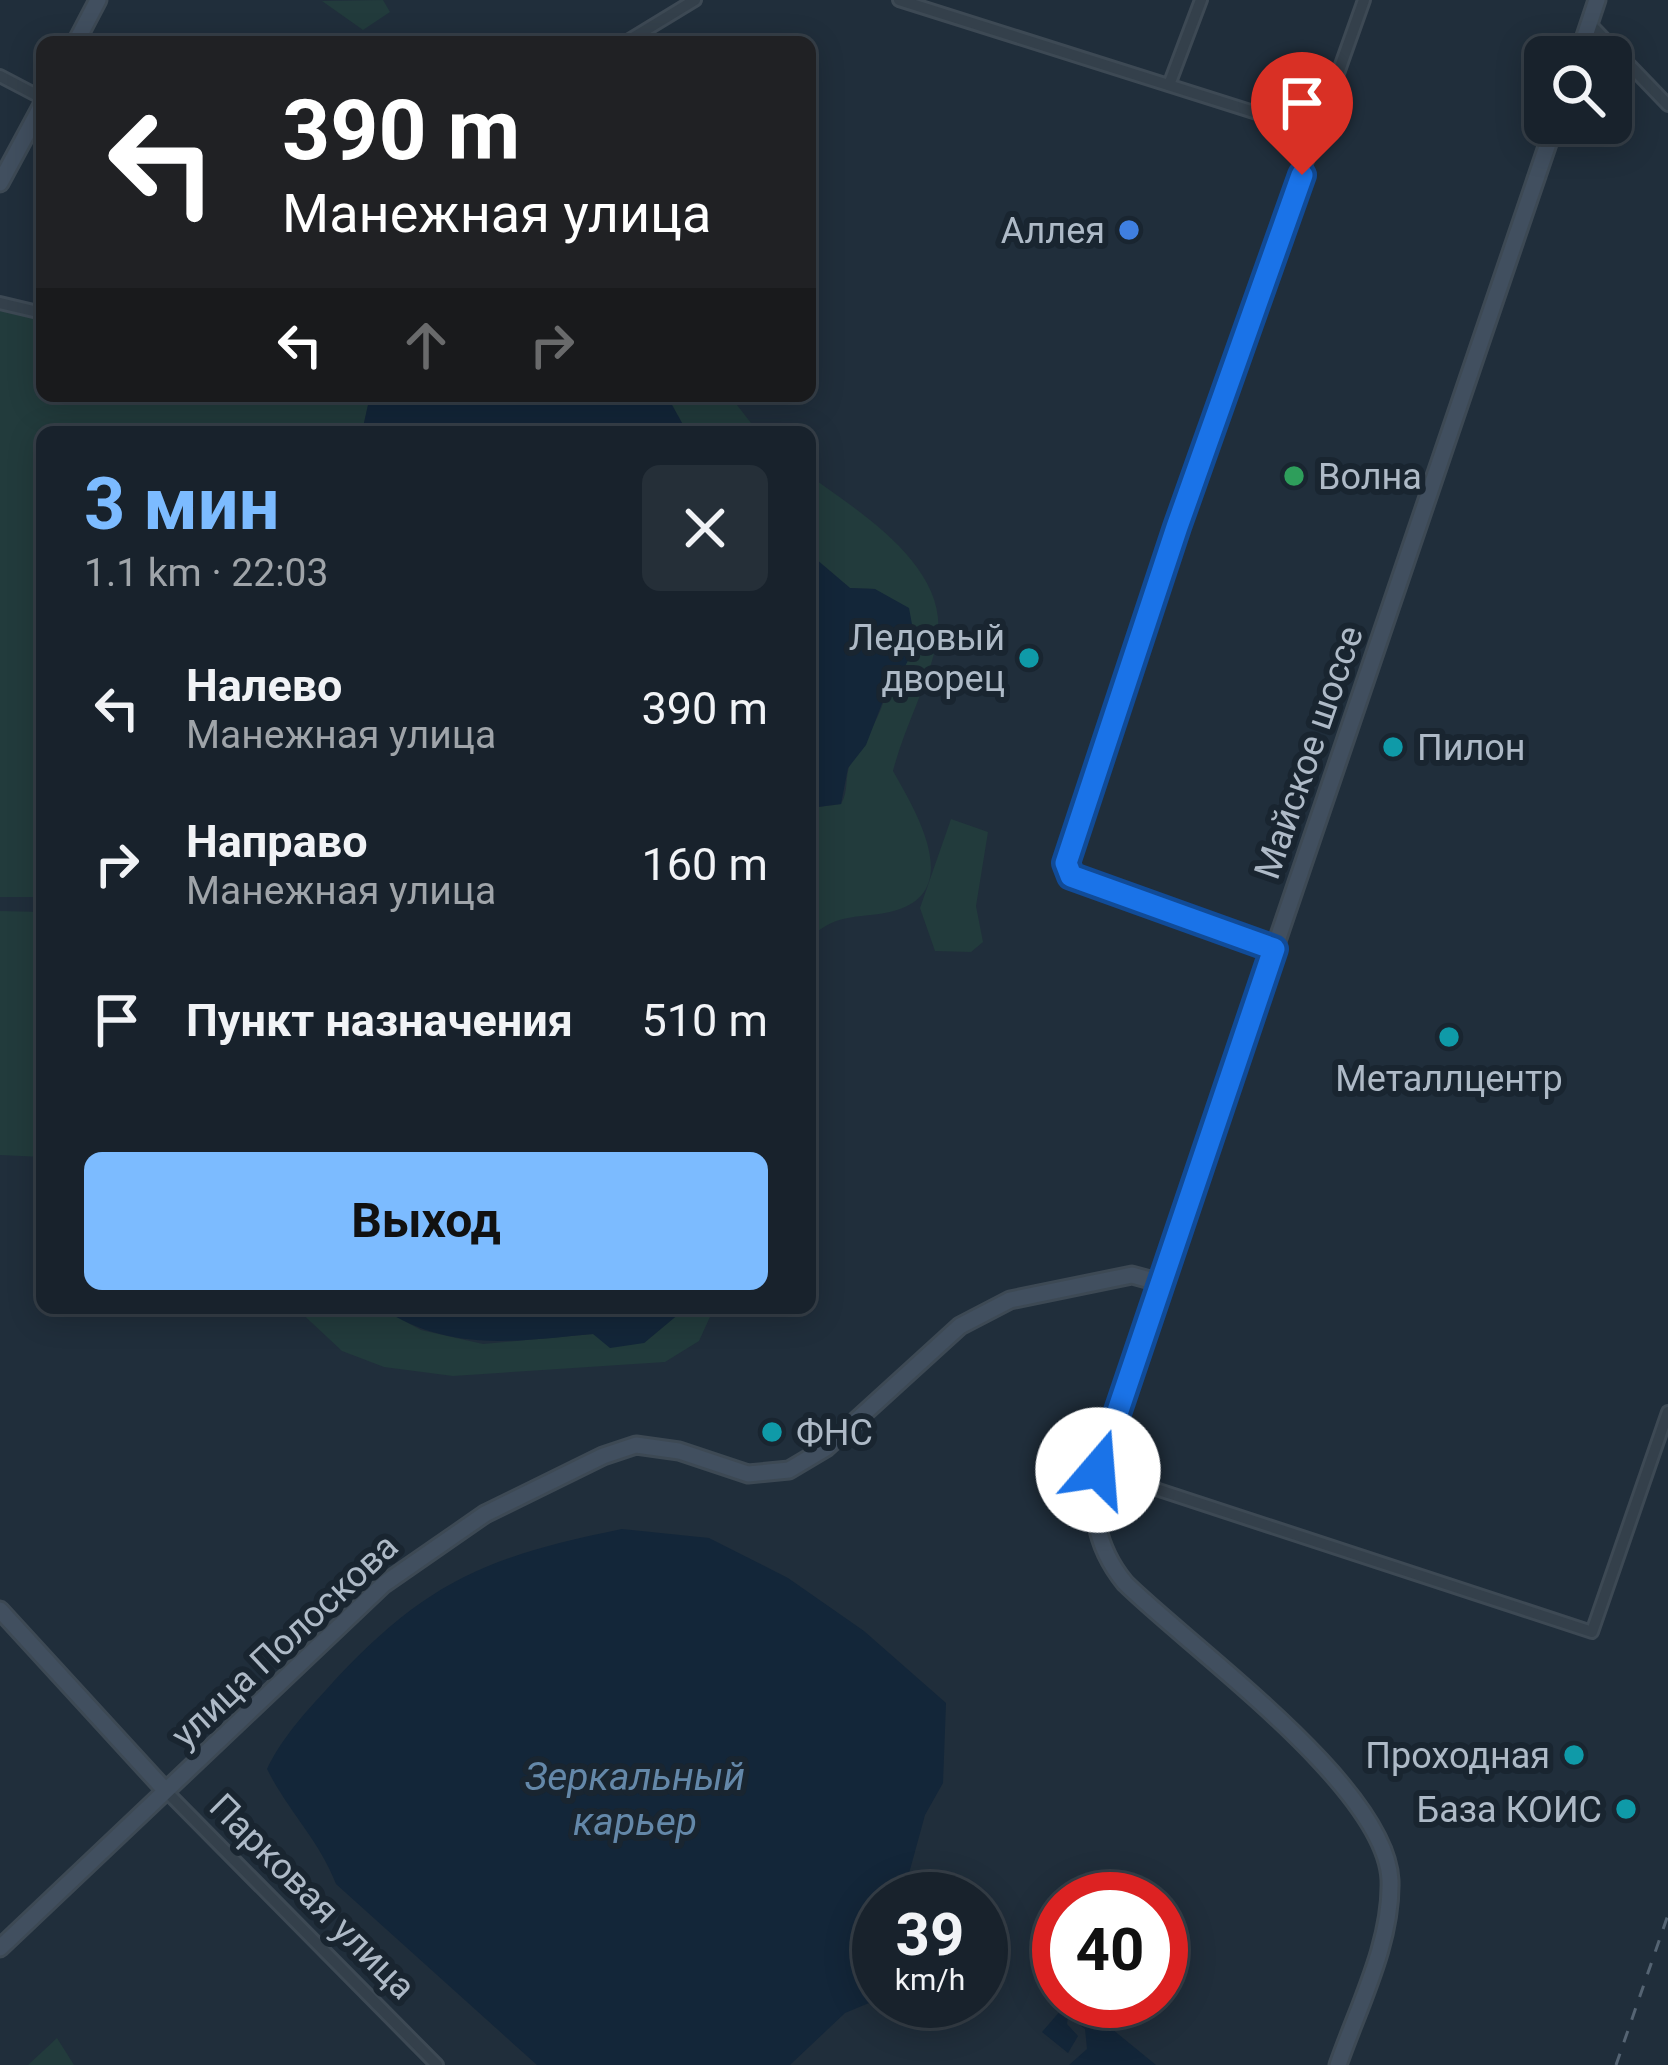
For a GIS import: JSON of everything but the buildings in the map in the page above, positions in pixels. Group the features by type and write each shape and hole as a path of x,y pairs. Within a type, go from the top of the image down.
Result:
{"street":[{"path":"79,36 98,0"},
{"path":"636,36 694,0"},
{"path":"899,0 1317,132"},
{"path":"1169,85 1201,0"},
{"path":"1274,949 1071,876 1066,863 1177,527 1364,0"},
{"path":"1586,36 1597,0"},
{"path":"1590,24 1668,106"},
{"path":"0,76 36,97"},
{"path":"0,183 36,113"},
{"name":"Майское шоссе","path":"1338,2065 1382,1943 1390,1878 1376,1828 1339,1778 1112,1567 1093,1510 1098,1470 1548,144"},
{"path":"0,303 36,312"},
{"name":"улица Полоскова","path":"0,1948 384,1584 426,1550 505,1504 636,1445 679,1451 748,1474 789,1470 826,1448 960,1326 1010,1300 1132,1275 1161,1283"},
{"path":"1098,1470 1592,1632 1668,1412"},
{"name":"Парковая улица","path":"0,1610 164,1789 437,2065"}],"green space":[{"path":"383,0 390,12 363,30 322,1"},
{"path":"0,307 36,315 36,402 369,402 363,426 36,426 36,897 0,897"},
{"path":"670,402 735,402 753,426 684,426"},
{"path":"816,480 899,546 932,593 938,618 932,662 893,771 928,846 928,884 917,899 897,910 840,920 816,934 816,807 841,804 850,765 879,713 888,677 875,589 850,588 816,559"},
{"path":"951,819 988,832 976,906 983,942 971,952 935,951 920,908"},
{"path":"0,911 36,912 36,1157 0,1155"},
{"path":"302,1314 392,1314 421,1330 483,1344 593,1334 644,1343 678,1314 711,1314 699,1341 665,1362 453,1376 384,1367 342,1351"},
{"path":"57,2038 74,2065 28,2065"}],"water":[{"path":"369,402 670,402 684,426 363,426"},
{"path":"816,559 850,588 875,589 909,608 916,646 904,668 893,675 866,745 848,768 841,804 816,807"},
{"path":"392,1314 679,1314 644,1343 610,1348 593,1334 484,1340 432,1332"},
{"name":"Зеркальный карьер","path":"622,1529 709,1538 788,1578 864,1631 946,1703 943,1783 925,1815 909,1872 852,1872 852,2010 790,2065 537,2065 336,1884 267,1769 289,1733 334,1681 400,1618 464,1577 576,1539"},
{"path":"1071,2028 1078,2036 1068,2053 1042,2032"},
{"path":"1111,2028 1156,2065 1069,2065 1087,2049 1085,2029"}],"railway":[{"path":"1616,2065 1668,1915"}],"place":[{"name":"Аллея","path":"1129,230"},
{"name":"Волна","path":"1294,476"},
{"name":"Ледовый дворец","path":"1029,658"},
{"name":"Пилон","path":"1393,747"},
{"name":"Металлцентр","path":"1449,1037"},
{"name":"ФНС","path":"772,1432"},
{"name":"Проходная","path":"1574,1755"},
{"name":"База КОИС","path":"1626,1809"}],"route":[{"path":"1098,1470 1274,949 1071,876 1066,863 1177,527 1302,175"}]}
